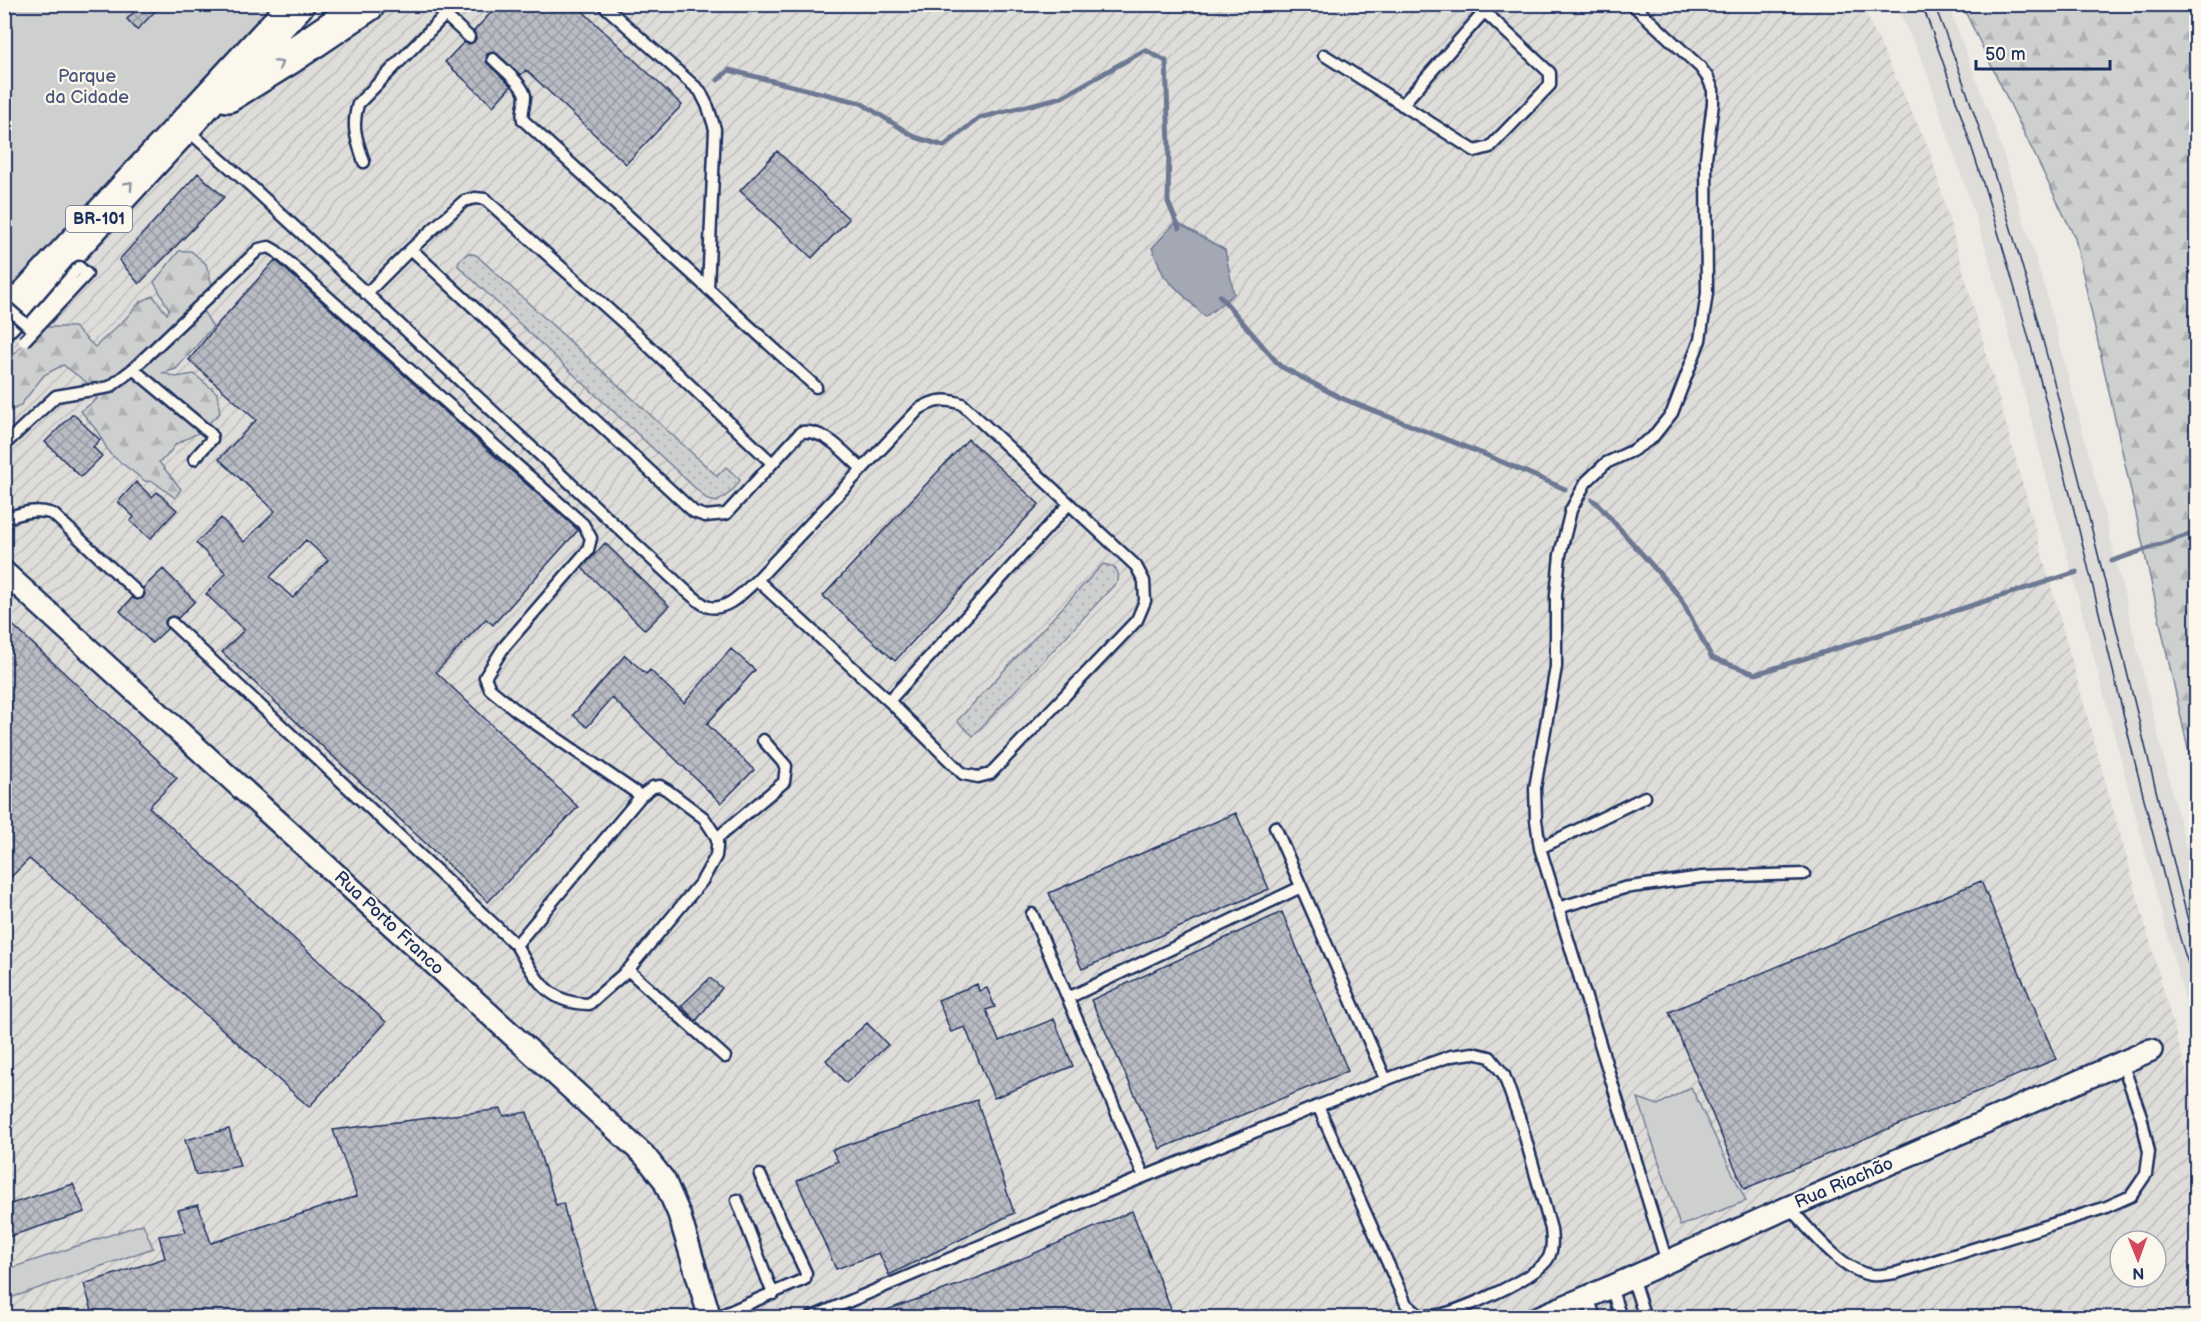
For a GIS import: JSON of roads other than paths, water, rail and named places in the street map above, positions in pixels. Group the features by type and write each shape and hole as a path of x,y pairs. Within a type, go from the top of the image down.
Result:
{"highway":[{"name":"BR-101","path":"9,327 188,121 297,4"},
{"path":"188,121 368,4"}],"street":[{"name":"Rua Porto Franco","path":"4,572 644,1155 664,1180 679,1214 710,1317"},
{"name":"Rua Riachão","path":"1538,1317 2151,1050"}],"lane":[{"path":"433,4 469,37"},
{"path":"364,162 354,129 358,104 455,4"},
{"path":"602,4 700,91 708,107 715,129 708,289"},
{"path":"1632,4 1700,67 1713,90 1706,158 1707,293 1700,340 1672,413 1652,438 1632,451 1606,463 1586,482 1571,510 1560,555 1556,595 1556,668 1535,788 1540,848 1667,1262"},
{"path":"1324,55 1401,105 1475,151 1490,147 1550,85 1550,73 1488,8 1401,105"},
{"path":"493,59 523,89 525,96 521,113 523,120 816,387"},
{"path":"188,121 366,294 685,590 707,607 719,607 732,602 758,580 919,409 934,400 951,400 962,404 1136,566 1144,581 1145,601 1137,620 990,774 978,777 963,774 889,701 758,580"},
{"path":"366,294 464,201 475,198 485,199 636,334 772,463"},
{"path":"4,445 56,396 110,387 133,369 258,249 268,247 583,525 591,538 588,550 504,647 485,677 490,689 517,711 641,796"},
{"path":"411,249 694,512 705,516 726,514 801,432 809,431 831,441 862,469"},
{"path":"4,305 28,326 79,267 87,274 24,341 9,327"},
{"path":"133,369 211,434 212,439 194,459"},
{"path":"889,701 1069,504"},
{"path":"4,519 26,512 40,511 53,514 138,593"},
{"path":"172,623 516,945 539,983 561,1000 574,1004 589,1004 628,970 702,881 716,856 717,838 704,818 668,789 660,786 653,787 641,796 516,945"},
{"path":"717,838 784,782 786,766 763,740"},
{"path":"1540,848 1645,797"},
{"path":"1275,827 1386,1080"},
{"path":"1558,908 1624,888 1701,877 1804,874"},
{"path":"1068,998 1301,887"},
{"path":"1032,914 1144,1177"},
{"path":"628,970 725,1057"},
{"path":"810,1317 1318,1106 1451,1056 1473,1053 1490,1057 1504,1075 1522,1126 1551,1229 1552,1247 1549,1257 1539,1270 1484,1298 1438,1315 1420,1316 1406,1304 1318,1106"},
{"path":"1789,1207 1816,1238 1835,1254 1855,1269 1871,1275 1896,1273 2104,1208 2131,1196 2145,1174 2149,1152 2141,1116 2122,1063"},
{"path":"715,1317 805,1279 806,1273 760,1175"},
{"path":"737,1200 773,1294"},
{"path":"1632,1278 1645,1317"},
{"path":"1611,1287 1621,1317"},
{"path":"1588,1296 1595,1317"}],"waterway":[{"path":"718,80 729,70 861,103 915,137 944,146 979,118 1062,97 1145,50 1166,61 1168,202 1179,228"},
{"path":"1220,296 1280,366 1341,398 1565,489"},
{"path":"1592,500 1680,597 1712,658 1756,674 2077,572"},
{"path":"2112,561 2196,532"}],"tram line":[{"path":"1922,4 1949,78 2019,303 2060,455 2171,905 2196,985"},
{"path":"1934,4 1983,138 2044,343 2196,953"}],"park label":[{"name":"Parque da Cidade","path":"87,86"}]}
